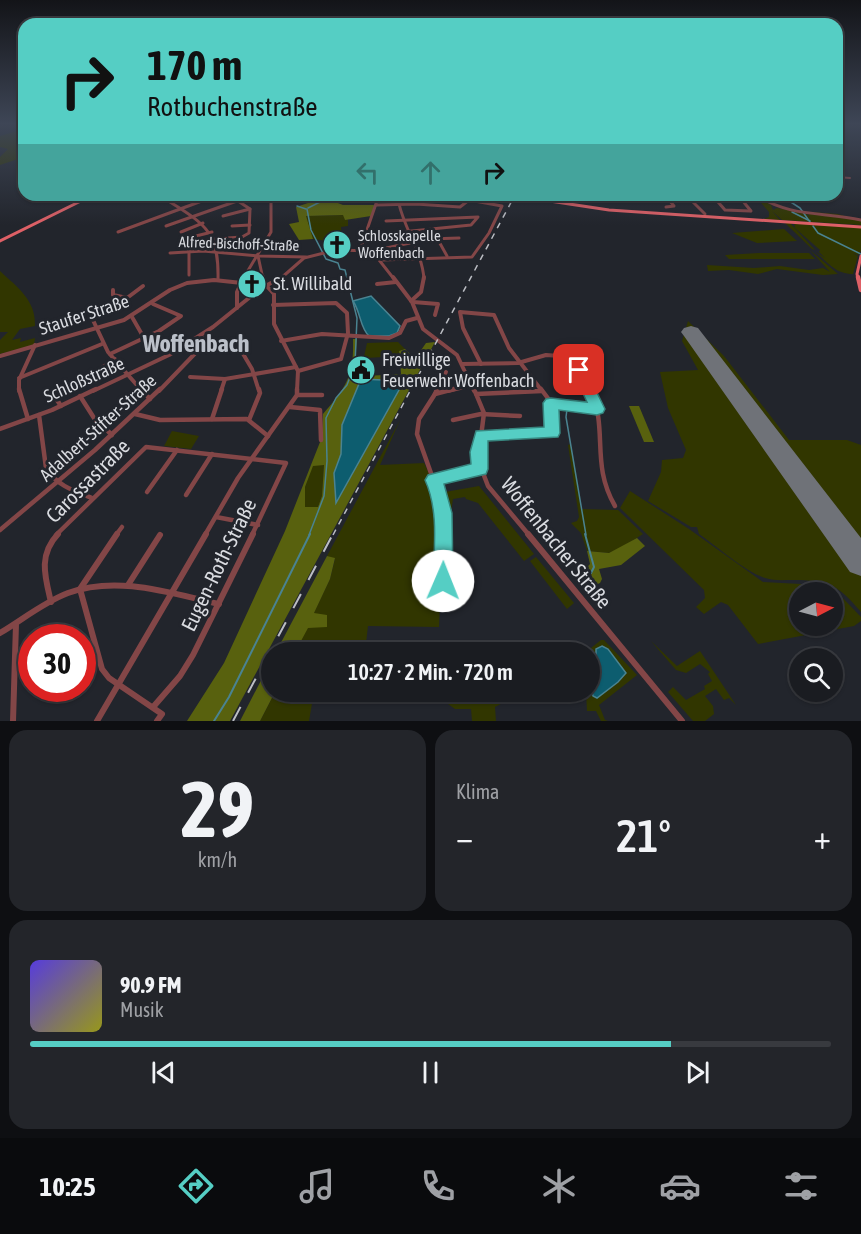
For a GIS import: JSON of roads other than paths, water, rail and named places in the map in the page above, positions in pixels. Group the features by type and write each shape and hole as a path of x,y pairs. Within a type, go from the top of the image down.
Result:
{"main road":[{"path":"0,241 80,201"},
{"path":"545,201 617,211 861,226"},
{"path":"861,256 857,274 861,290"}],"street":[{"path":"843,177 850,178"},
{"path":"118,232 200,201"},
{"path":"166,226 235,201"},
{"path":"239,201 250,209"},
{"path":"237,308 235,301 242,283 254,258 258,256 272,230 271,201"},
{"path":"360,250 377,201"},
{"path":"376,205 414,202 461,207 466,201"},
{"path":"381,260 447,256 472,257 488,235 502,206 476,201"},
{"path":"666,207 674,206 669,201"},
{"path":"692,201 705,214"},
{"path":"717,201 725,210 750,211 742,201"},
{"path":"767,201 773,205 839,214 860,220"},
{"path":"170,202 204,223 212,232 218,252 218,279"},
{"path":"399,204 401,220 421,258 426,285 412,301"},
{"path":"223,216 250,209"},
{"path":"214,239 244,236 249,232 250,209"},
{"path":"382,234 473,225 478,217 445,216 386,221"},
{"path":"181,232 204,223"},
{"path":"232,226 249,225"},
{"path":"188,238 212,232"},
{"path":"437,238 447,256"},
{"name":"Schloßstraße","path":"0,429 61,406 127,375 198,337 266,286 278,281 307,257 324,253 372,251 437,238 459,238"},
{"path":"189,250 189,275"},
{"name":"Alfred-Bischoff-Straße","path":"170,252 189,250 258,256 307,257"},
{"path":"372,251 412,301 423,329 454,352 462,364 484,413"},
{"path":"97,721 250,459 297,395 297,369 273,321 272,290 266,286 258,256"},
{"name":"Staufer Straße","path":"0,356 132,317 168,291 179,286 218,279 242,283"},
{"path":"377,284 396,282"},
{"path":"143,286 119,304 96,311 92,318 102,344 150,399"},
{"path":"113,290 114,295 128,298"},
{"path":"412,301 438,304 435,315"},
{"path":"190,377 225,379 297,369 341,359 348,337 347,313 339,304 279,304 274,302"},
{"path":"111,354 181,316 153,304"},
{"path":"481,363 463,328 460,312 494,315 502,335 551,403 552,433 481,435"},
{"path":"132,317 144,338"},
{"path":"281,341 322,334 362,338 394,337 402,332 406,321 417,318"},
{"path":"198,337 239,347 254,375 259,399 249,420"},
{"name":"Adalbert-Stifter-Straße","path":"0,528 58,483 112,435 208,340"},
{"path":"19,378 102,344"},
{"path":"28,419 17,391 19,378 36,345"},
{"path":"462,364 520,362 543,355 573,357 597,409 599,468 615,506"},
{"path":"61,406 57,397 115,359"},
{"path":"443,581 444,521 438,489 419,443 417,426 446,372"},
{"path":"212,419 225,379"},
{"path":"435,394 472,385"},
{"path":"476,394 542,391"},
{"path":"297,395 322,395"},
{"path":"80,396 94,418 112,435"},
{"path":"551,403 597,409"},
{"path":"290,407 320,410 321,440"},
{"path":"453,420 484,413 520,416"},
{"name":"Woffenbacher Straße","path":"484,413 478,452 484,481 682,721"},
{"path":"134,414 160,420 249,420 268,436"},
{"path":"39,415 46,468 58,483 92,498"},
{"name":"Carossastraße","path":"51,602 43,573 46,553 56,536 92,498 118,476 142,448 151,446 250,459"},
{"path":"147,492 177,450"},
{"path":"186,495 212,454"},
{"name":"Eugen-Roth-Straße","path":"154,706 185,669 286,465 285,462 250,459"},
{"path":"434,480 480,469"},
{"path":"216,517 258,525"},
{"path":"122,527 80,589 99,663 105,674 154,706 162,714 157,721"},
{"path":"128,585 160,535"},
{"path":"0,633 51,602 80,589 128,585 219,604"},
{"path":"13,721 16,624"}],"water":[{"path":"371,296 400,326 397,333 389,336 369,336 366,333 353,301"},
{"path":"361,379 404,381 336,503 334,473 341,454 342,425"},
{"path":"600,647 608,649 626,673 600,696"}],"waterway":[{"path":"308,208 322,201"},
{"path":"789,201 800,208 809,220"},
{"path":"297,206 306,209"},
{"path":"307,209 311,230 326,259 338,263 340,269 345,270 357,318 355,364 347,385 336,398 326,418 327,461 324,496 309,535"},
{"path":"792,212 809,220"},
{"path":"813,226 818,233 861,254"},
{"path":"350,379 359,384"},
{"path":"567,409 566,417 586,535"},
{"path":"214,721 229,697 310,534"},
{"path":"585,534 594,567 591,573"}],"railway":[{"path":"333,535 512,201"},
{"path":"233,721 333,534"}],"place":[{"name":"Schlosskapelle Woffenbach","path":"337,245"},
{"name":"St. Willibald","path":"252,284"},
{"name":"Freiwillige Feuerwehr Woffenbach","path":"361,370"}],"district":[{"name":"Woffenbach","path":"196,344"}]}
